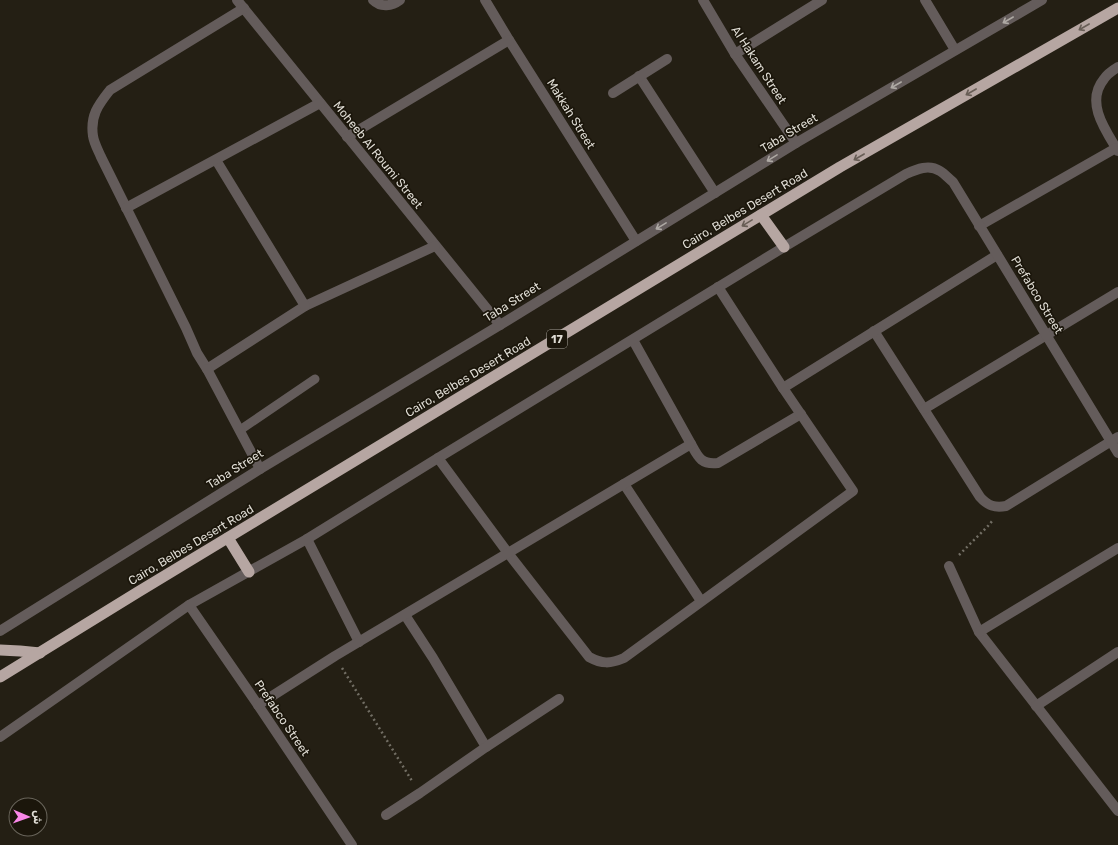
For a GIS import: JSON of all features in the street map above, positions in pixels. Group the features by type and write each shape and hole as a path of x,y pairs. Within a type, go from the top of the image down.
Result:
{"highway":[{"name":"Cairo, Belbes Desert Road","path":"0,678 138,592 840,167 1117,11"},
{"path":"761,215 784,247"},
{"path":"228,538 249,572"},
{"path":"0,650 40,653"}],"street":[{"name":"Moheeb Al Roumi Street","path":"237,0 500,325"},
{"path":"373,0 376,3 385,5 394,4 400,0"},
{"name":"Makkah Street","path":"485,0 636,241"},
{"name":"Al Hakam Street","path":"702,0 735,54 796,143"},
{"path":"925,0 955,50"},
{"name":"Taba Street","path":"0,631 260,469 500,325 796,143 1042,0"},
{"path":"735,54 816,1"},
{"path":"244,8 110,90 98,105 93,119 93,137 101,157 197,353 260,469"},
{"path":"347,137 509,40"},
{"path":"613,93 667,58"},
{"path":"979,226 1117,149 1101,123 1097,109 1096,94 1103,79 1118,66"},
{"path":"639,76 715,193"},
{"path":"126,208 320,103"},
{"path":"216,160 306,306"},
{"name":"Prefabco Street","path":"784,247 906,174 919,168 930,168 940,171 953,182 1046,335 1114,439 1118,453"},
{"path":"207,369 306,306 435,246"},
{"path":"0,737 189,606 307,539 784,247"},
{"path":"783,388 998,255"},
{"path":"438,458 508,554 589,657 606,663 616,662 624,658 853,491 783,388 718,287"},
{"path":"924,409 1118,292"},
{"path":"874,332 980,497 985,503 991,506 999,508 1006,506 1114,439"},
{"path":"633,340 690,444 700,460 706,463 718,463 801,414"},
{"path":"258,705 335,656 690,444"},
{"path":"624,484 701,601"},
{"path":"307,539 359,642"},
{"path":"979,632 1118,548"},
{"path":"949,566 979,632 1118,811"},
{"name":"Prefabco Street","path":"189,606 258,705 352,845"},
{"path":"405,615 433,658 486,747"},
{"path":"1036,706 1118,652"},
{"path":"386,815 560,699"}],"lane":[{"path":"240,430 315,379"}],"path":[{"path":"949,566 988,526 995,517 999,508"},
{"path":"335,656 420,793"}]}
